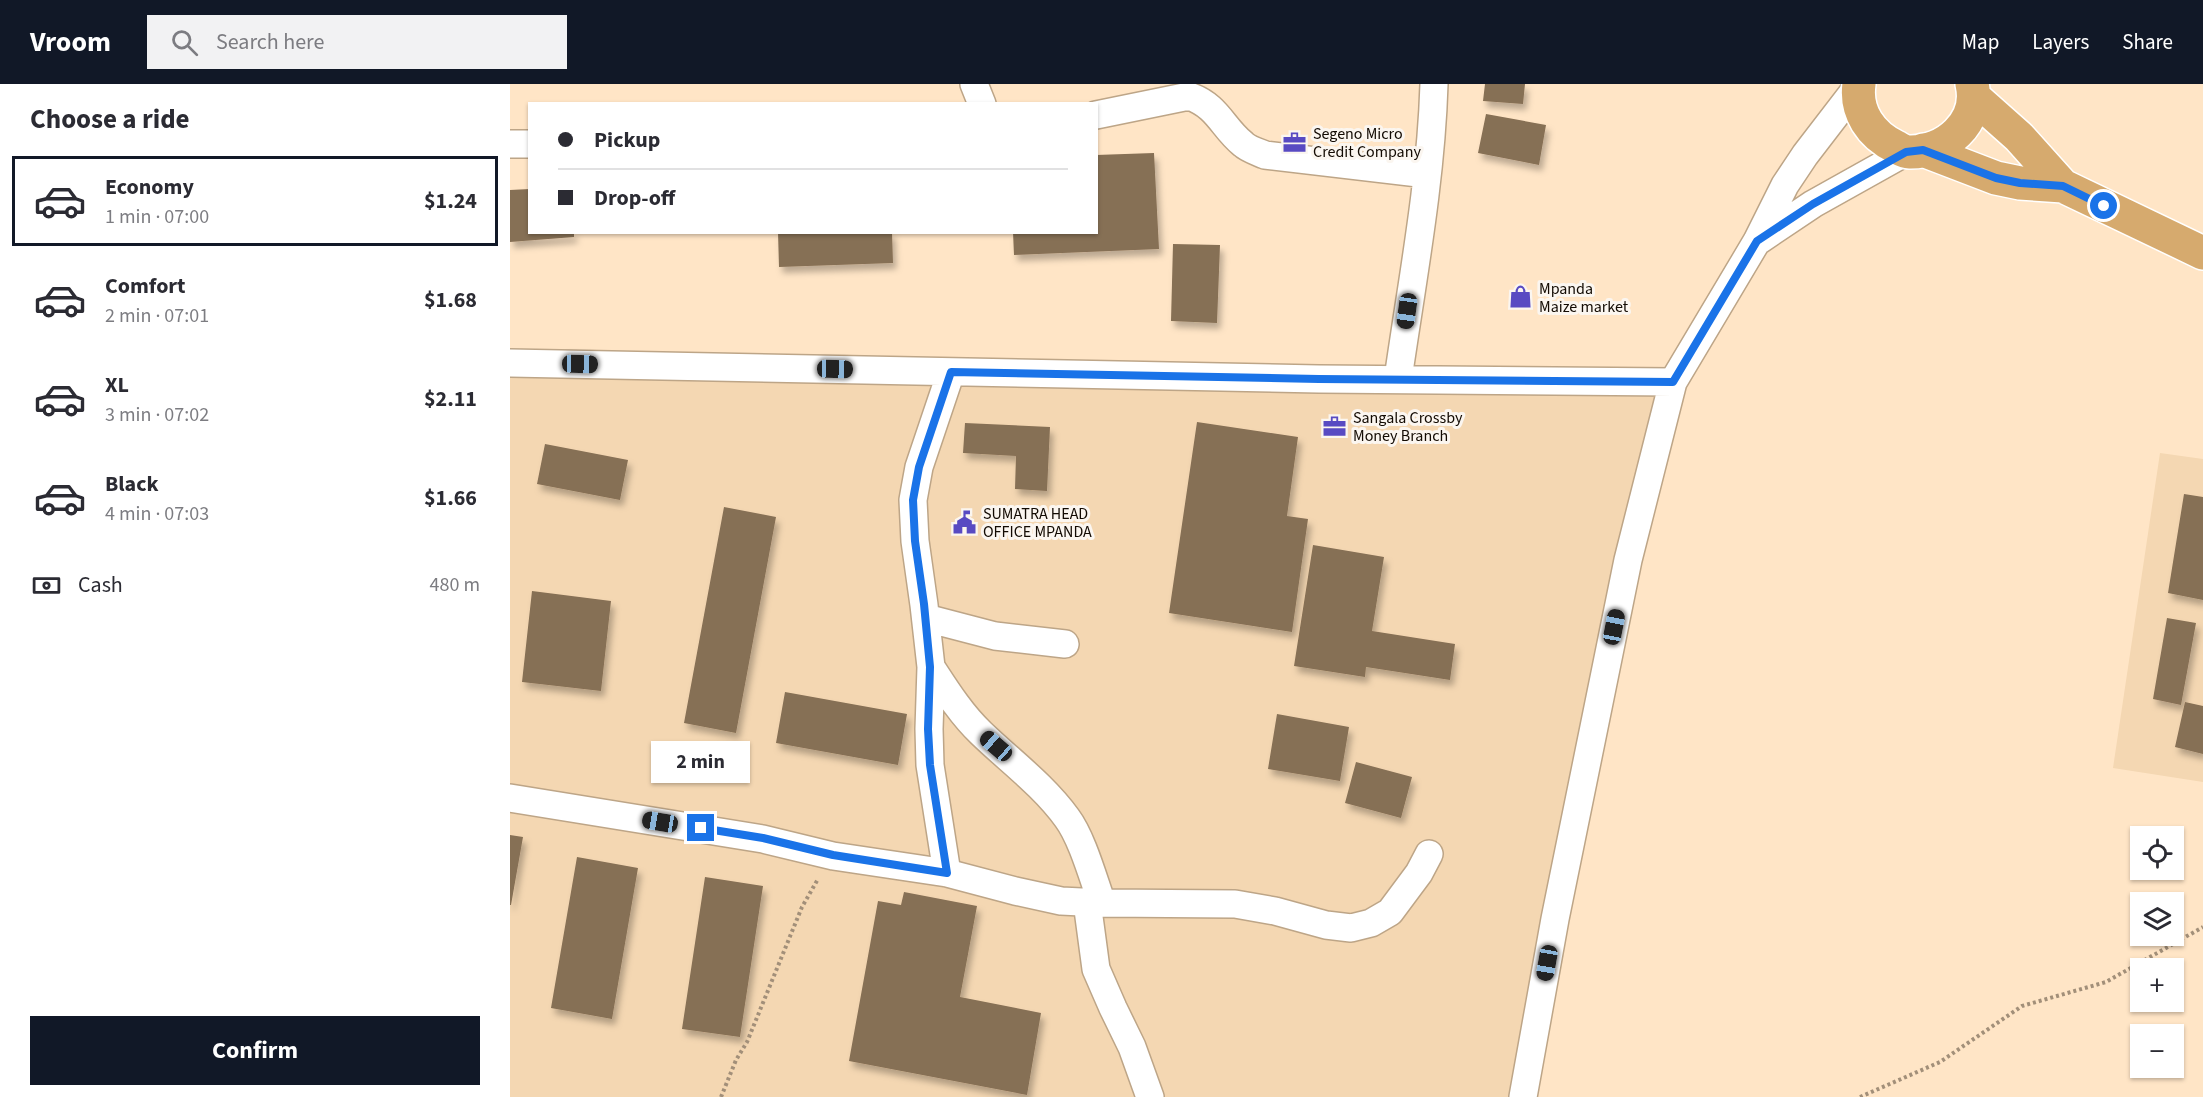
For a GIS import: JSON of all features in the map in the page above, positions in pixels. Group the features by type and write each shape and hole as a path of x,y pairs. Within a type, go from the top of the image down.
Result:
{"highway":[{"path":"1857,85 1859,108 1868,126 1884,141 1996,178 2020,183 2063,186 2203,253"},
{"path":"1915,151 1939,146 1958,132 1970,112 1973,90"},
{"path":"1973,90 2063,186"}],"street":[{"path":"974,84 981,102"},
{"path":"1398,379 1427,174 1434,84"},
{"path":"1522,1097 1557,907 1628,560 1673,382 1757,241 1785,185 1857,85"},
{"path":"1098,115 1189,96 1212,108 1244,146 1265,155 1427,174"},
{"path":"510,144 528,144"},
{"path":"1757,241 1813,204 1915,151"},
{"path":"510,363 1673,382"},
{"path":"947,873 930,765 928,729 930,667 926,618 915,541 913,500 919,467 951,372"},
{"path":"926,618 995,636 1065,644"},
{"path":"930,667 953,701 981,732 1018,766 1068,819 1090,867 1094,903 1096,969 1132,1047 1150,1097"},
{"path":"510,798 763,838 833,855 947,873 1061,901 1235,904 1275,911 1326,925 1351,928 1371,923 1390,912 1419,873 1429,854"}],"path":[{"path":"721,1097 736,1060 747,1042 802,907 833,855"},
{"path":"1860,1097 1940,1062 2022,1006 2106,982 2203,927"}],"shaded area":[{"path":"510,363 1673,382 1523,1097 510,1097"},
{"path":"2160,453 2203,459 2203,782 2113,768"}],"building":[{"path":"1485,84 1525,84 1523,104 1483,101"},
{"path":"1486,114 1546,125 1539,165 1478,153"},
{"path":"1154,153 1159,249 1014,255 1013,234 1098,234 1098,155"},
{"path":"528,189 528,234 574,234 574,237 510,242 510,190"},
{"path":"778,234 892,234 893,263 779,267"},
{"path":"1173,244 1220,245 1217,323 1171,321"},
{"path":"1197,422 1298,437 1287,516 1308,519 1292,632 1169,613"},
{"path":"965,423 1050,427 1047,491 1015,489 1016,456 963,453"},
{"path":"545,444 628,460 620,500 537,484"},
{"path":"2184,494 2203,497 2203,600 2168,593"},
{"path":"724,507 776,517 736,733 684,723"},
{"path":"1313,545 1384,557 1372,631 1455,644 1450,680 1366,667 1365,677 1294,666"},
{"path":"532,591 611,601 601,691 522,682"},
{"path":"2167,618 2196,623 2181,705 2153,699"},
{"path":"785,692 907,714 898,765 776,743"},
{"path":"2185,702 2203,706 2203,754 2175,747"},
{"path":"1277,714 1349,727 1340,781 1268,769"},
{"path":"1356,762 1412,777 1401,818 1345,803"},
{"path":"510,835 523,837 511,905 510,905"},
{"path":"577,857 638,868 612,1019 551,1008"},
{"path":"705,877 763,886 740,1037 682,1029"},
{"path":"904,892 977,906 960,997 1041,1013 1027,1095 849,1061 878,901 901,905"}],"place":[{"name":"Segeno Micro Credit Company","path":"1295,142"},
{"name":"Mpanda Maize market","path":"1521,297"},
{"name":"Sangala Crossby Money Branch","path":"1335,426"},
{"name":"SUMATRA HEAD OFFICE MPANDA","path":"965,522"}],"route":[{"path":"701,828 763,838 833,855 947,873 930,765 928,729 930,667 915,541 913,500 919,467 951,372 1319,379 1673,382 1757,241 1813,204 1906,152 1923,150 1996,178 2020,183 2063,186 2104,206"}]}
